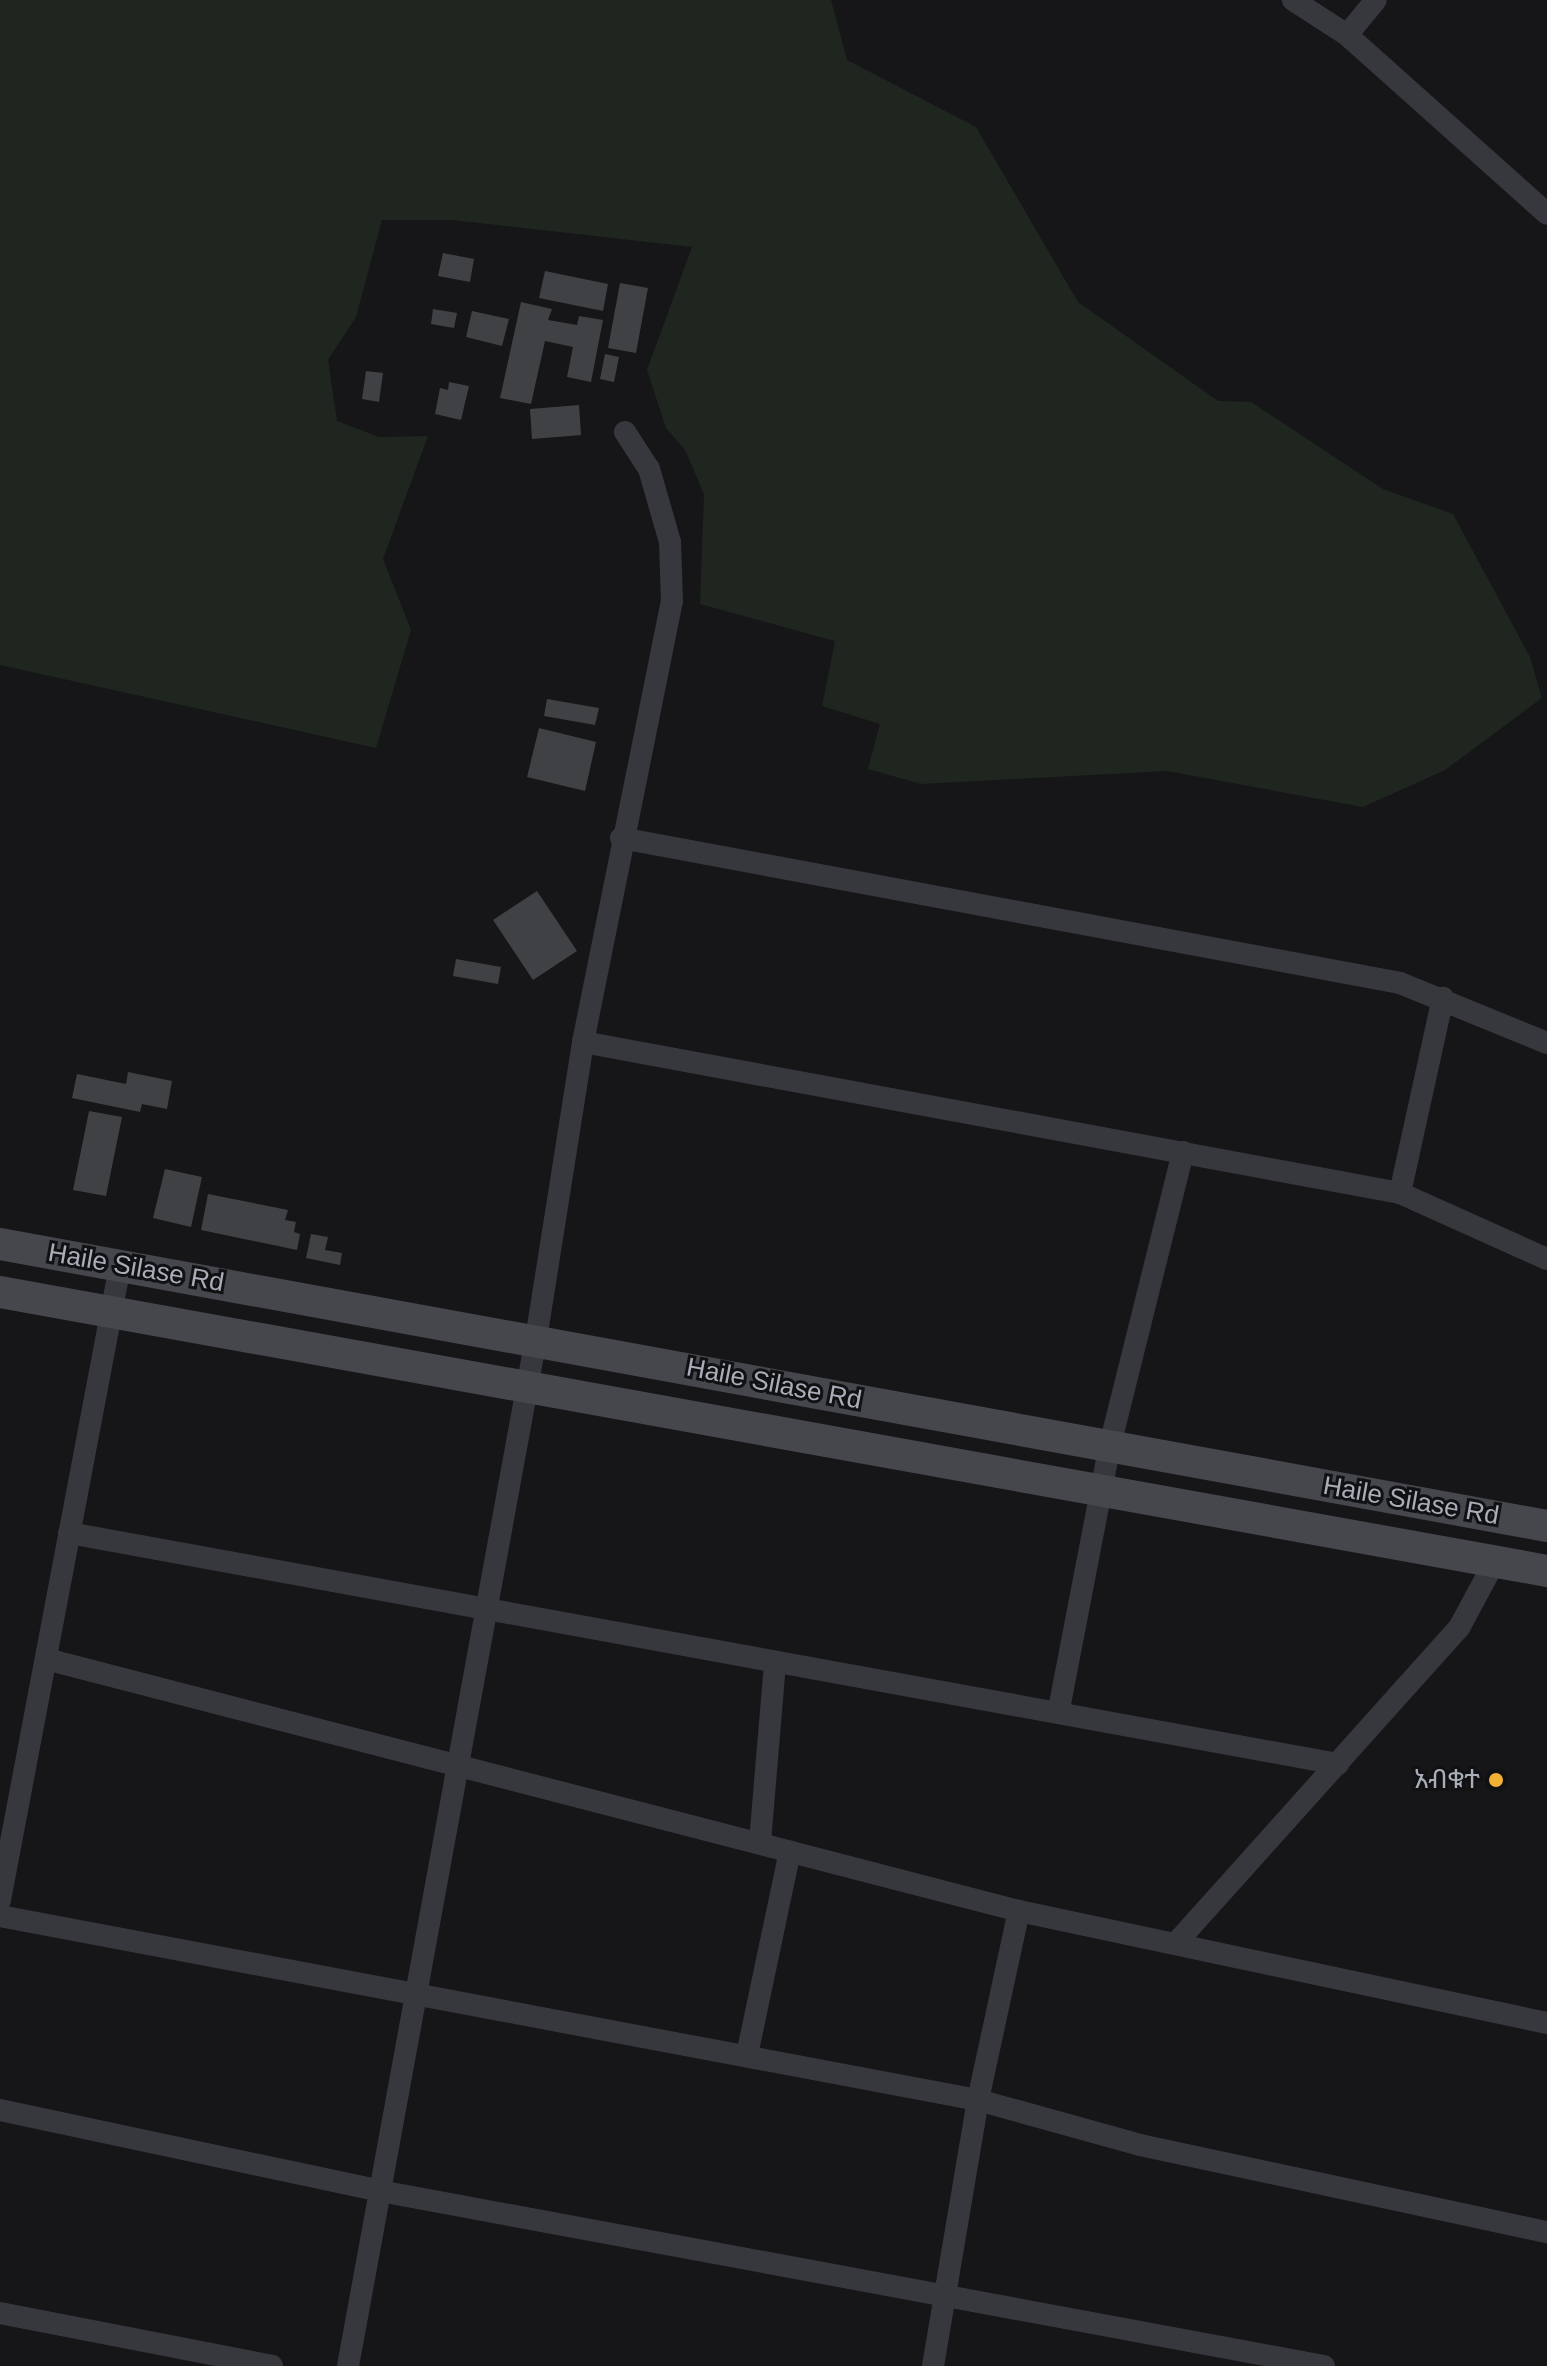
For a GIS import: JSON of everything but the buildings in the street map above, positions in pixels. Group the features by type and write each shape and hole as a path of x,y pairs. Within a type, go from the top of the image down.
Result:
{"main road":[{"name":"Haile Silase Rd","path":"0,1244 536,1339 1547,1526"},
{"name":"Haile Silase Rd","path":"0,1292 1547,1571"},
{"path":"1330,1533 1338,1488"}],"street":[{"path":"1293,0 1347,35 1547,214"},
{"path":"1347,35 1376,0"},
{"path":"348,2366 536,1339 583,1042 675,574 649,469 625,432"},
{"path":"621,838 1400,983 1547,1043"},
{"path":"1400,1193 1443,998"},
{"path":"583,1042 1400,1193 1547,1259"},
{"path":"1059,1709 1110,1445 1183,1152"},
{"path":"0,1900 120,1266"},
{"path":"69,1533 775,1662 1059,1709 1338,1764"},
{"path":"1177,1942 1459,1628 1494,1563"},
{"path":"46,1659 1019,1911 1177,1942 1547,2023"},
{"path":"760,1842 775,1662"},
{"path":"747,2055 790,1851"},
{"path":"933,2366 978,2100 1019,1911"},
{"path":"0,1916 415,1998 747,2055 978,2100 1140,2145 1547,2232"},
{"path":"0,2110 380,2191 1324,2366"},
{"path":"0,2313 272,2366"}],"shaded area":[{"path":"0,0 831,0 847,60 976,127 1078,302 1218,401 1251,402 1383,489 1453,514 1530,657 1542,698 1445,770 1363,807 1167,771 921,784 868,769 880,724 822,706 835,641 700,604 704,494 685,450 666,428 647,370 692,247 453,220 382,220 356,317 328,360 337,421 379,437 428,436 383,559 411,630 376,748 0,665"}],"place":[{"name":"አብቁተ","path":"1496,1780"}]}
